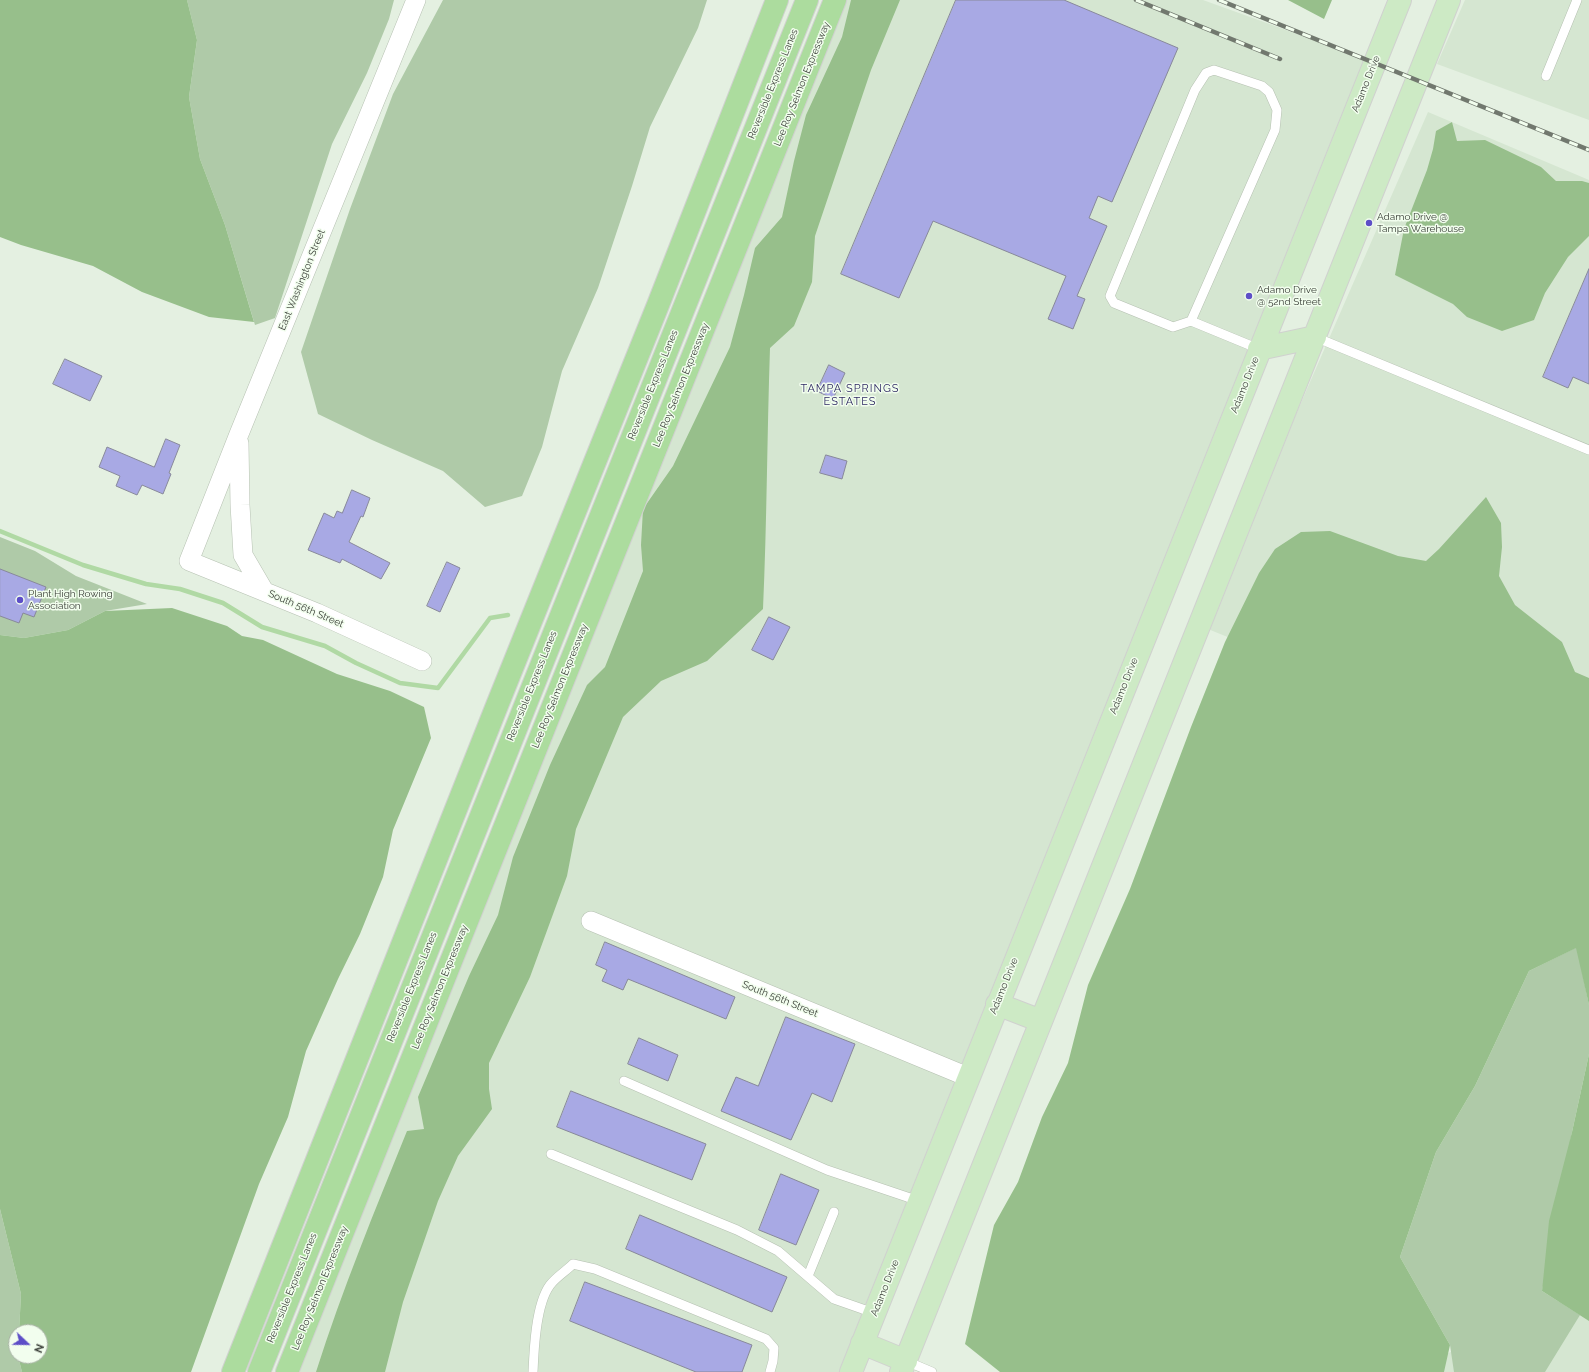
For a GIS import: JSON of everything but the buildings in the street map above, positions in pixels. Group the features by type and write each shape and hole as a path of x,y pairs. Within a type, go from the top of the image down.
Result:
{"highway":[{"path":"233,1372 484,738 658,305 777,0"},
{"name":"Reversible Express Lanes","path":"259,1372 807,0"},
{"name":"Lee Roy Selmon Expressway","path":"287,1372 835,0"}],"main road":[{"name":"Adamo Drive","path":"851,1372 1259,349 1400,0"},
{"path":"862,1343 903,1367 1449,0"},
{"path":"1259,349 1315,337"},
{"path":"997,1004 1041,1021"}],"street":[{"name":"East Washington Street","path":"189,561 239,434 416,0"},
{"path":"239,434 242,555 264,591"},
{"name":"South 56th Street","path":"189,561 317,613 422,661"},
{"name":"South 56th Street","path":"591,921 968,1077"}],"lane":[{"path":"1546,76 1577,0"},
{"path":"1190,321 1274,130 1277,110 1269,92 1262,86 1214,70 1206,73 1195,90 1110,296 1114,303 1173,327 1190,321 1259,349"},
{"path":"1315,337 1589,450"},
{"path":"624,1081 827,1170 919,1201"},
{"path":"551,1154 738,1230 778,1251 834,1299 874,1313"},
{"path":"808,1276 834,1212"},
{"path":"533,1372 537,1328 543,1297 551,1284 573,1264 594,1268 610,1274 766,1339 774,1348 770,1372"},
{"path":"903,1367 932,1372"}],"shaded area":[{"path":"187,0 394,0 389,19 367,73 332,144 275,318 255,325 225,225 200,159 189,97 197,40"},
{"path":"443,0 707,0 698,28 650,127 598,288 562,371 542,447 522,496 485,507 443,471 372,440 318,414 301,352 350,209 393,94"},
{"path":"842,0 1203,0 1369,60 842,1372 289,1372"},
{"path":"1465,0 1589,0 1589,120 1437,64"},
{"path":"1428,112 1589,180 1589,812 1353,688 1203,627"},
{"path":"0,537 35,551 76,576 147,604 105,611 68,630 24,638 0,635"},
{"path":"1577,947 1589,1005 1589,1054 1572,1132 1542,1291 1580,1315 1545,1372 1454,1372 1450,1345 1400,1257 1436,1152 1475,1086 1529,971"},
{"path":"0,1209 21,1294 19,1324 8,1324 8,1364 20,1364 22,1372 0,1372"},
{"path":"1589,1287 1589,1372 1408,1372"}],"green space":[{"path":"0,0 187,0 197,40 189,97 200,159 225,225 254,322 209,317 142,292 93,266 21,245 0,237"},
{"path":"851,0 900,0 871,70 815,236 812,282 794,326 770,348 763,609 707,661 661,681 623,717 576,829 567,876 530,977 489,1063 489,1089 492,1109 458,1156 438,1201 403,1302 385,1372 316,1372 371,1220 407,1131 424,1129 418,1097 469,976 498,915 513,857 550,765 587,685 605,667 643,571 641,545 643,509 673,466 730,347 755,248 782,217 806,115 842,37"},
{"path":"1288,0 1332,0 1324,19"},
{"path":"1452,122 1457,141 1485,140 1541,167 1556,181 1582,181 1589,183 1589,236 1568,257 1545,293 1534,320 1502,331 1467,317 1453,304 1395,275 1404,229 1427,170 1436,131"},
{"path":"1486,497 1501,523 1502,547 1499,576 1515,605 1562,642 1575,672 1589,678 1589,1005 1576,948 1529,971 1475,1086 1436,1152 1400,1257 1450,1345 1444,1372 1000,1372 965,1344 994,1225 1018,1182 1042,1117 1068,1063 1088,985 1130,889 1191,727 1225,642 1259,573 1275,549 1301,532 1330,531 1398,556 1426,561 1439,549"},
{"path":"172,608 227,626 242,636 263,640 337,674 390,691 424,707 431,738 393,830 383,877 360,934 306,1051 288,1117 259,1184 191,1372 22,1372 20,1364 48,1364 48,1324 19,1324 21,1294 0,1209 0,635 24,638 68,630 105,611"},
{"path":"1589,1054 1589,1321 1542,1291 1549,1221 1572,1132"}],"waterway":[{"path":"0,531 83,565 146,584 180,589 223,603 262,627 325,646 356,663 400,683 438,688 490,618 508,615"}],"railway":[{"path":"1136,0 1280,59"},
{"path":"1219,0 1589,150"}],"place":[{"name":"Adamo Drive @ Tampa Warehouse","path":"1369,223"},
{"name":"Adamo Drive @ 52nd Street","path":"1249,296"},
{"name":"Plant High Rowing Association","path":"20,600"}],"district":[{"name":"TAMPA SPRINGS ESTATES","path":"850,395"}]}
